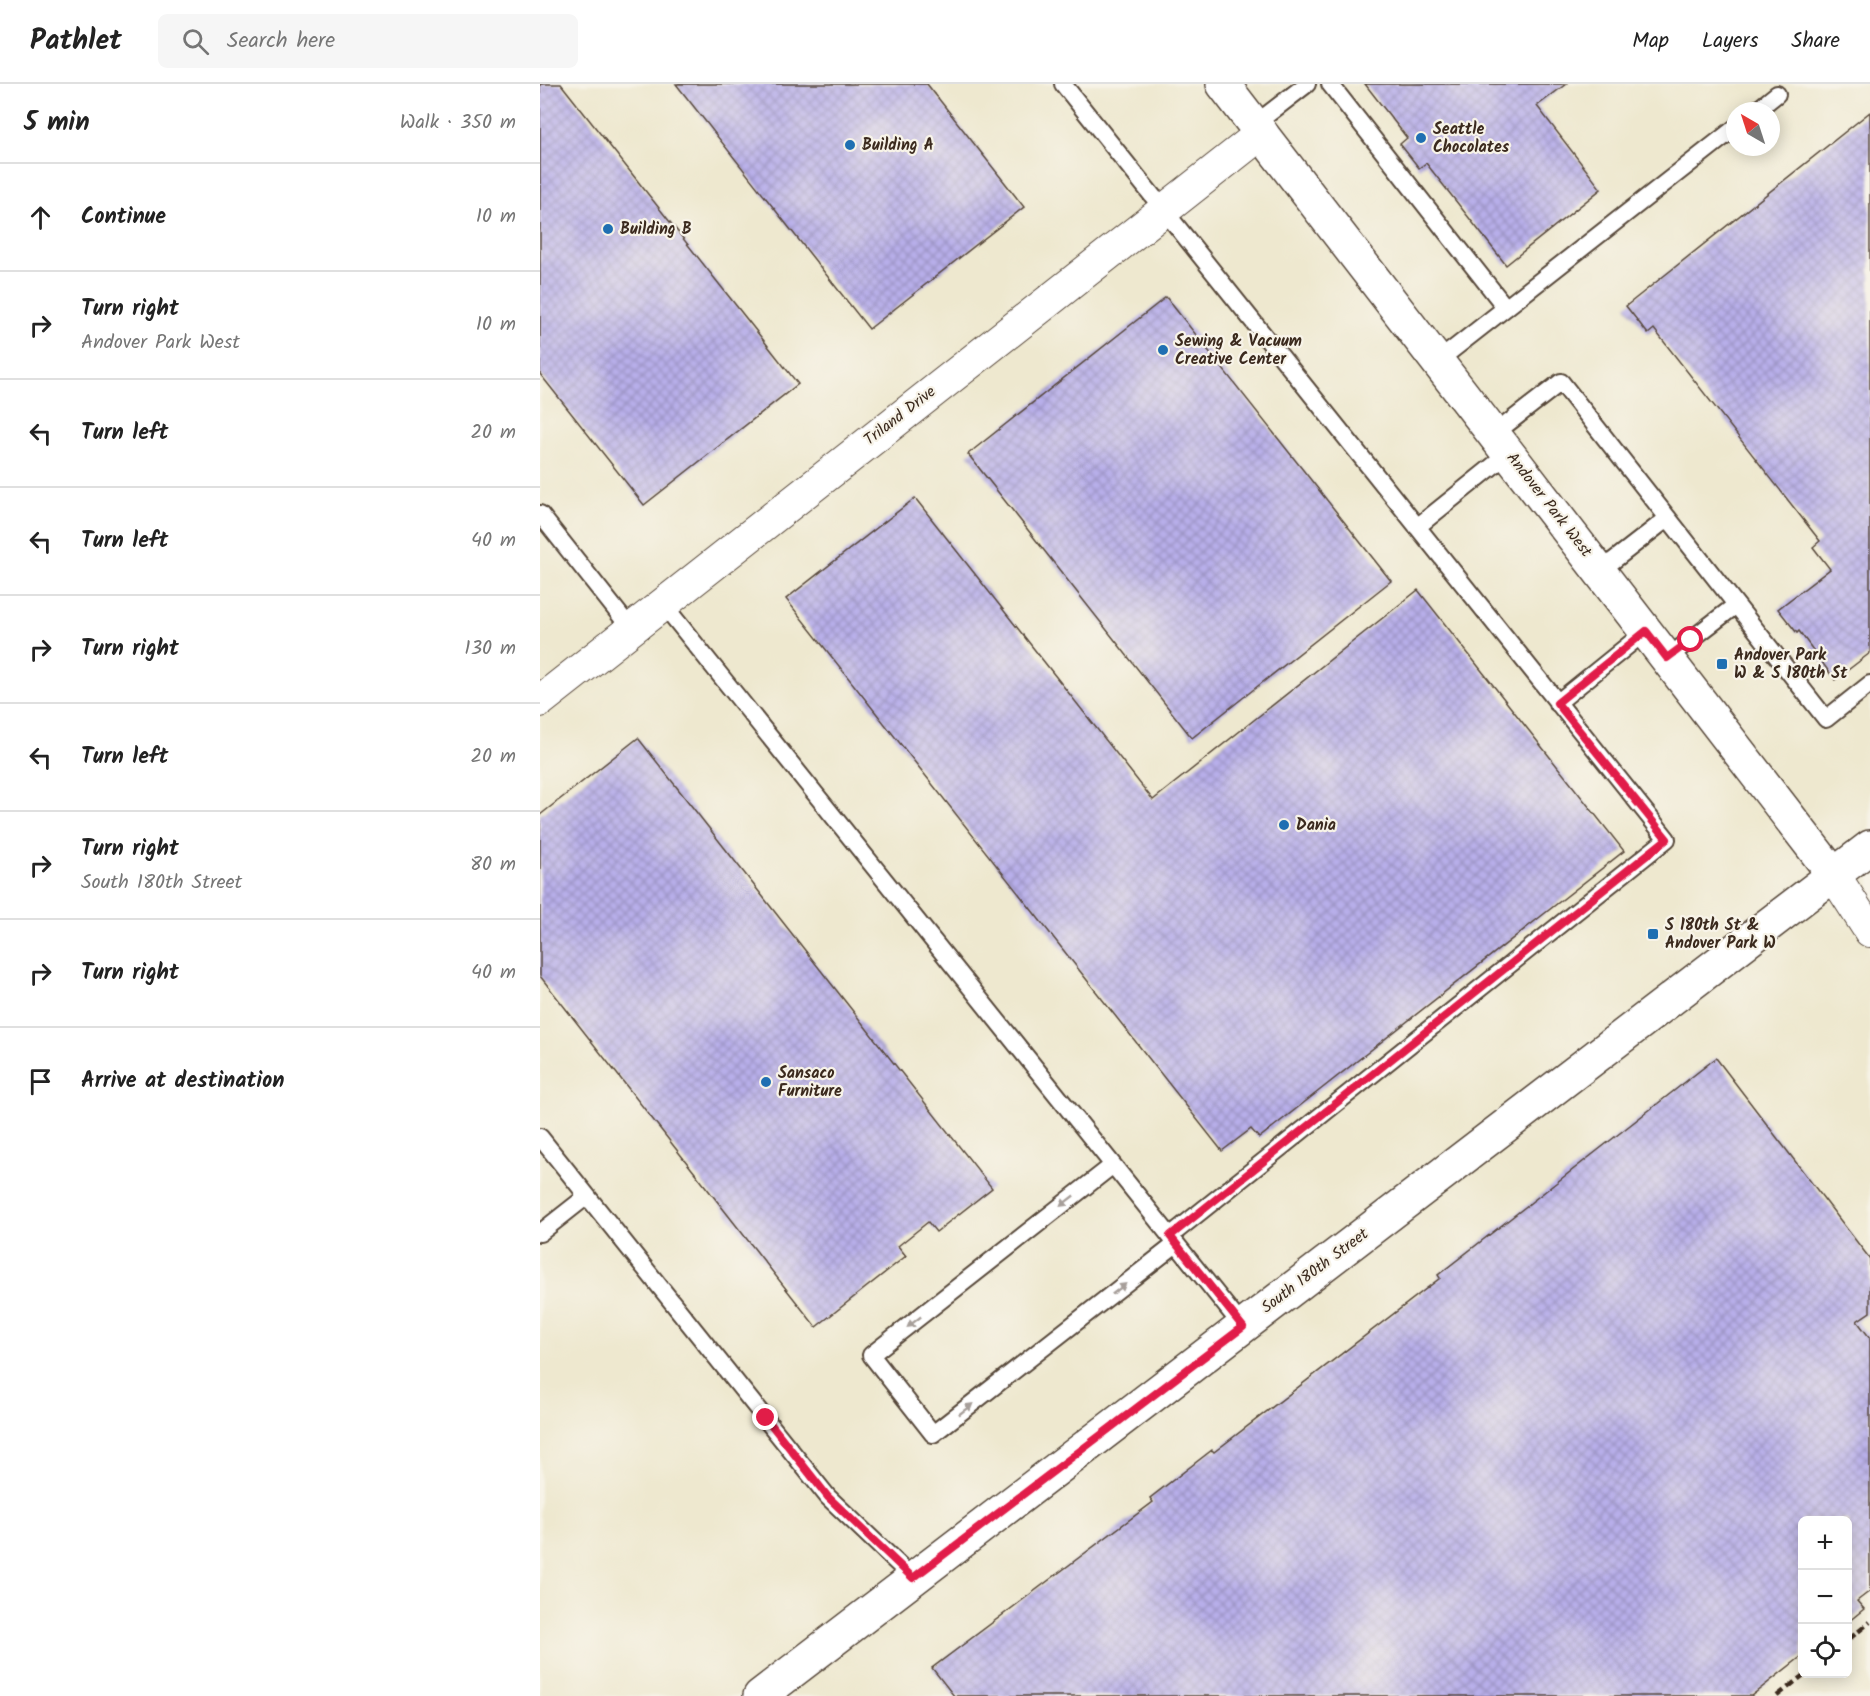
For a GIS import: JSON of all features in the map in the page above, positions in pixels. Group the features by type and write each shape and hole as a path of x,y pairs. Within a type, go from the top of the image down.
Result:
{"main road":[{"name":"Andover Park West","path":"1223,84 1834,875"},
{"name":"South 180th Street","path":"760,1696 1870,847"}],"street":[{"name":"Triland Drive","path":"540,701 1164,210 1259,129"},
{"name":"Andover Park West","path":"1834,875 1870,930"}],"lane":[{"path":"1063,84 1667,839 933,1434 872,1355 1113,1165"},
{"path":"1259,129 1307,84"},
{"path":"1330,84 1506,308"},
{"path":"1767,102 1777,94"},
{"path":"1438,361 1726,135"},
{"path":"1417,527 1502,444 1561,382 1826,719 1870,684"},
{"path":"540,514 631,629"},
{"path":"1600,571 1668,518"},
{"path":"663,604 1243,1327"},
{"path":"1667,658 1736,605"},
{"path":"1557,703 1646,631"},
{"path":"540,1139 828,1497 913,1578"},
{"path":"540,1233 587,1196"}],"building":[{"name":"Building B","path":"540,84 561,84 798,384 644,505 540,374"},
{"name":"Building A","path":"676,84 927,84 1024,207 869,329"},
{"path":"1365,84 1566,84 1537,106 1601,189 1506,265 1426,163 1419,168 1400,144 1407,138"},
{"path":"1870,112 1870,653 1835,680 1799,631 1797,633 1778,609 1830,569 1813,547 1820,541 1654,329 1648,334 1626,306"},
{"path":"1166,297 1391,581 1192,738 968,454"},
{"name":"Dania","path":"915,498 1153,800 1418,590 1624,851 1259,1138 1251,1129 1222,1151 786,599"},
{"name":"Sansaco Furniture","path":"638,738 992,1188 936,1232 928,1222 898,1246 906,1256 816,1327 540,976 540,815"},
{"path":"1716,1058 1870,1259 1870,1312 1857,1321 1870,1338 1870,1591 1857,1601 1864,1609 1852,1619 1852,1516 1798,1516 1798,1659 1751,1696 954,1696 932,1668 1153,1502 1150,1498 1212,1450 1214,1452 1440,1278 1438,1275"}],"railway":[{"path":"1852,1637 1870,1622"},
{"path":"1777,1696 1800,1678"}],"place":[{"name":"Seattle Chocolates","path":"1421,138"},
{"name":"Building A","path":"850,145"},
{"name":"Building B","path":"608,229"},
{"name":"Sewing & Vacuum Creative Center","path":"1163,350"},
{"name":"Andover Park W & S 180th St","path":"1722,664"},
{"name":"Dania","path":"1284,825"},
{"name":"S 180th St & Andover Park W","path":"1653,934"},
{"name":"Sansaco Furniture","path":"766,1082"}],"route":[{"path":"766,1418 828,1497 913,1578 1243,1327 1170,1236 1667,839 1557,703 1646,631 1667,658 1691,640"}]}
